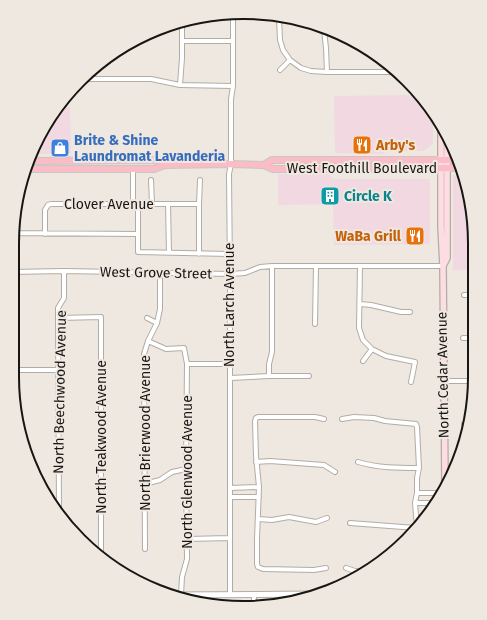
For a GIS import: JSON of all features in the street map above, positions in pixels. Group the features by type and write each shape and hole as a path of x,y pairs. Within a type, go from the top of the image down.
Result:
{"main road":[{"name":"North Cedar Avenue","path":"442,139 447,258 442,266"},
{"name":"North Cedar Avenue","path":"444,160 446,146"},
{"name":"West Foothill Boulevard","path":"35,161 159,160 165,165"},
{"name":"West Foothill Boulevard","path":"264,165 272,160 452,160"},
{"path":"280,169 282,165 314,164 320,160"},
{"path":"337,169 343,164 363,164 372,160"},
{"name":"West Foothill Boulevard","path":"32,169 154,169 165,165 231,164 264,165 280,169 455,168"},
{"name":"North Cedar Avenue","path":"444,168 441,226 445,476"},
{"path":"441,226 444,227 444,242 447,247"}],"street":[{"name":"North Larch Avenue","path":"230,594 229,174 231,164 233,19"},
{"path":"280,22 280,40 283,50 290,60 301,68 311,71 327,72 388,72"},
{"path":"180,84 182,28"},
{"path":"324,34 327,72"},
{"path":"182,41 233,41"},
{"path":"280,70 290,60"},
{"path":"91,79 151,79 180,84 233,86"},
{"path":"132,204 133,169"},
{"path":"151,180 152,204"},
{"path":"199,254 200,180"},
{"name":"Clover Avenue","path":"45,234 45,210 48,205 51,204 199,204"},
{"path":"138,204 138,252 229,254"},
{"path":"168,204 169,253"},
{"path":"19,233 138,234"},
{"path":"269,376 269,364 272,352 272,266"},
{"name":"West Grove Street","path":"19,272 64,271 230,274 245,273 260,267 272,266 442,266"},
{"path":"315,324 316,266"},
{"path":"360,266 359,328 363,340 372,349 386,356 415,362 411,382"},
{"name":"North Beechwood Avenue","path":"59,504 58,308 64,298 64,271"},
{"name":"North Brierwood Avenue","path":"145,549 144,354 148,341 157,323 160,309 160,273"},
{"path":"360,304 371,304 401,312 410,312"},
{"name":"North Teakwood Avenue","path":"58,318 101,317 101,550"},
{"path":"146,318 157,323"},
{"path":"463,338 468,338"},
{"name":"North Glenwood Avenue","path":"148,341 166,349 184,348 187,364 187,559 182,577 181,592"},
{"path":"364,361 372,349"},
{"path":"187,364 230,364"},
{"path":"19,370 58,370"},
{"path":"230,378 309,376"},
{"path":"443,381 468,381"},
{"path":"324,419 315,417 258,417 255,421 256,462 259,487 258,567 263,569 314,570 326,568"},
{"path":"342,419 354,417 374,418 385,421 416,424 419,468 415,503 416,521"},
{"path":"256,462 270,460 324,466 334,472"},
{"path":"358,462 367,465 390,468 419,468"},
{"path":"144,484 160,480 172,472 186,469"},
{"path":"230,488 259,487"},
{"path":"417,493 435,493"},
{"path":"230,497 259,497"},
{"path":"415,503 429,503"},
{"path":"258,519 272,520 289,517 316,522 327,518"},
{"path":"350,523 410,527"},
{"path":"187,539 230,538"},
{"path":"346,568 356,571"},
{"path":"254,594 254,601"},
{"path":"192,595 298,594"}],"shaded area":[{"path":"412,95 433,124 433,144 423,151 386,151 384,154 335,153 334,96"},
{"path":"65,107 70,107 71,153 38,154 49,131"},
{"path":"278,174 327,174 333,179 430,179 430,244 334,245 333,204 278,205"},
{"path":"453,175 457,175 464,200 468,229 468,270 453,270"}],"place":[{"name":"Arby's","path":"362,145"},
{"name":"Brite & Shine Laundromat Lavanderia","path":"60,148"},
{"name":"Circle K","path":"330,196"},
{"name":"WaBa Grill","path":"415,236"}]}
